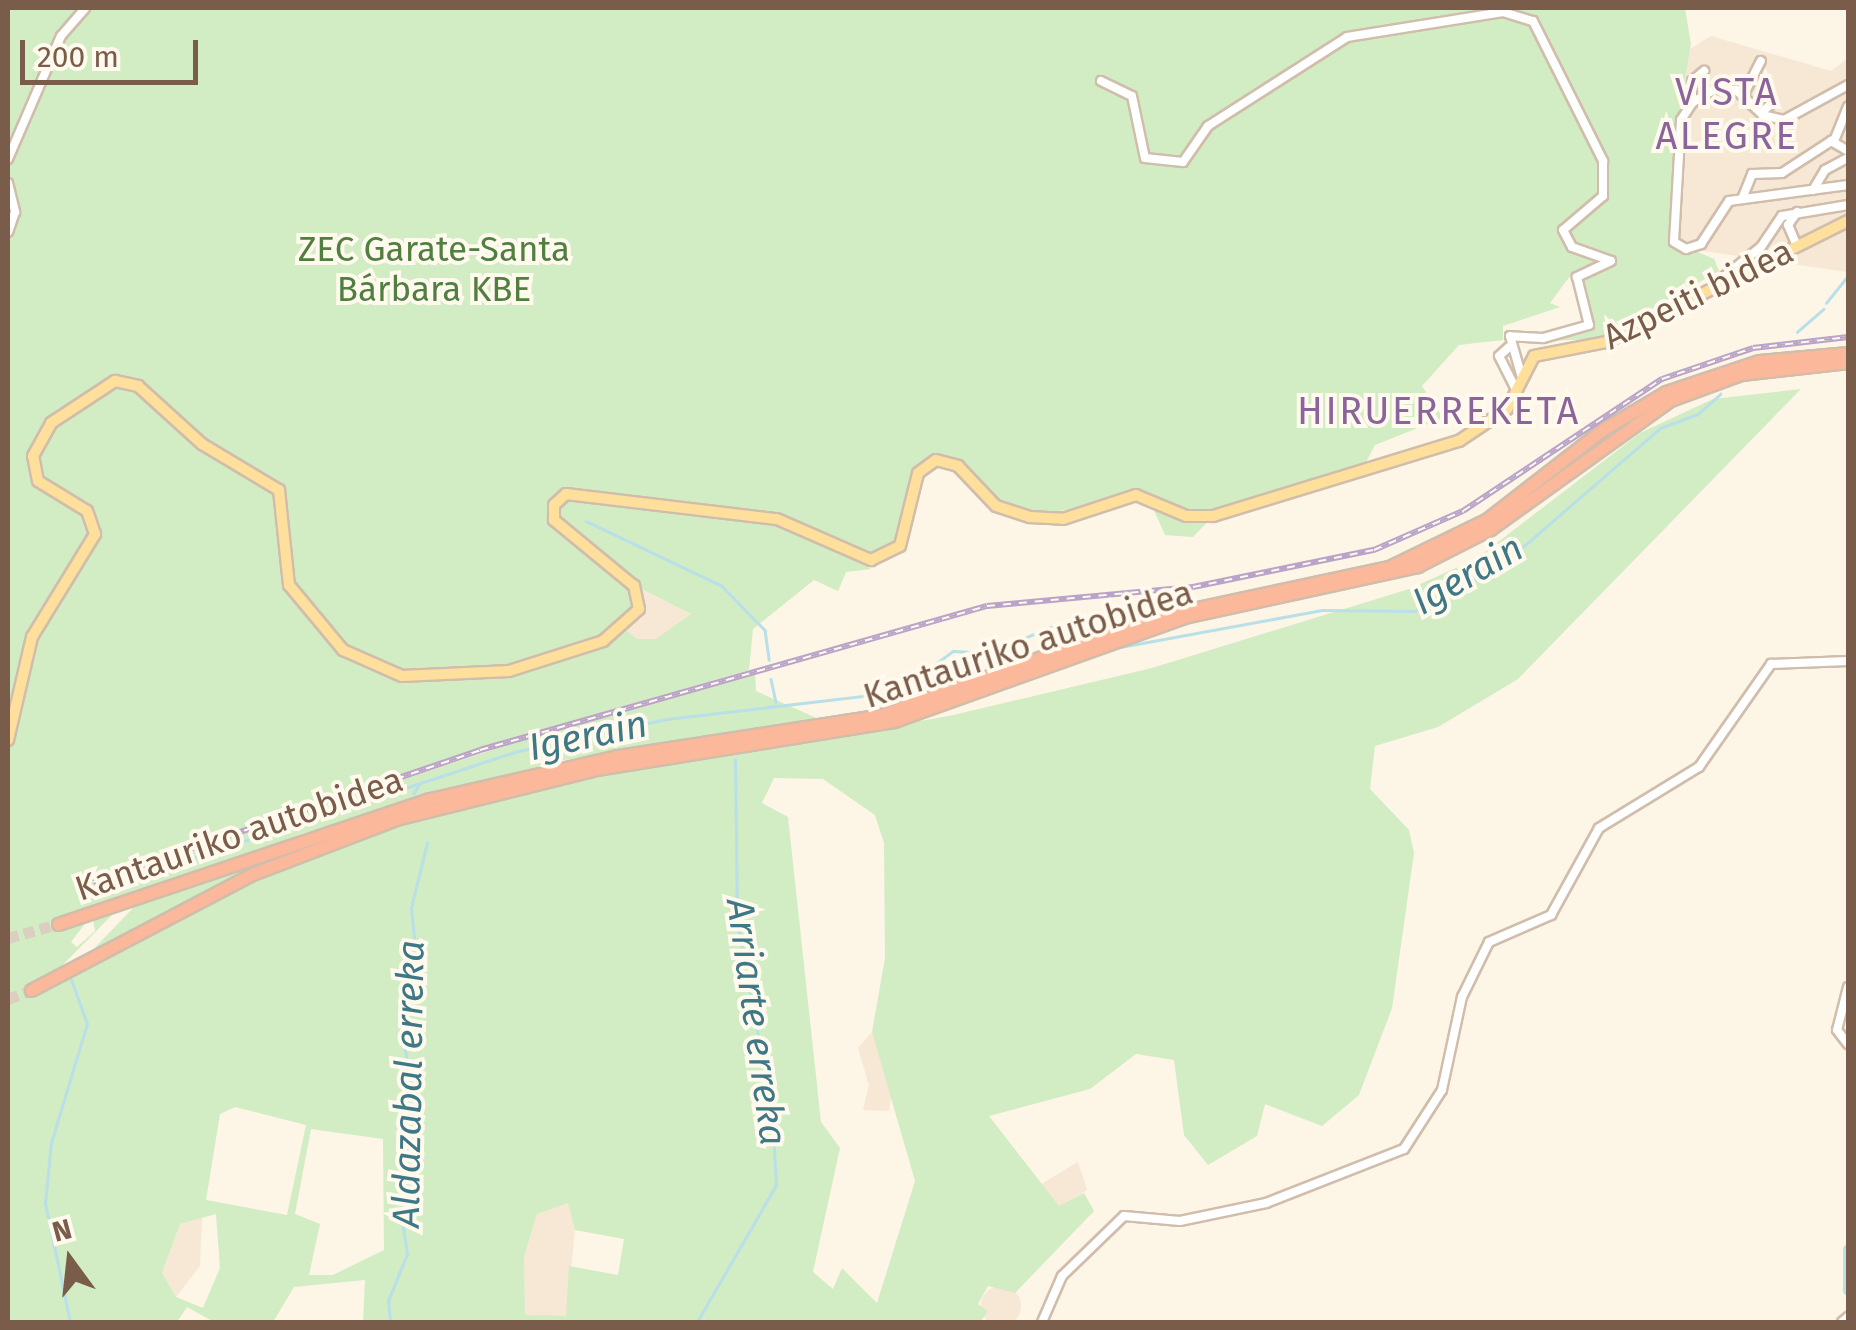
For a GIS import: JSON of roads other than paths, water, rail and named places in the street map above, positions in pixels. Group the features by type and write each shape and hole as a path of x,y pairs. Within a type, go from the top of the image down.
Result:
{"highway":[{"name":"Kantauriko autobidea","path":"58,924 430,799 617,756 881,715 1146,619 1389,567 1486,520 1602,430 1666,392 1759,361 1848,353"},
{"name":"Kantauriko autobidea","path":"31,990 252,874 410,814 597,769 909,718 1167,622 1417,566 1490,528 1670,400 1741,374 1848,362"}],"main road":[{"name":"Azpeiti bidea","path":"1532,358 1594,346 1848,221"},
{"path":"8,740 31,640 95,534 86,509 38,481 33,457 50,424 115,381 134,384 198,441 278,488 288,510 285,571 304,612 360,662 414,677 530,668 604,640 632,620 636,588 554,518 554,505 568,493 780,519 851,554 880,559 900,546 928,462 951,462 996,506 1030,517 1063,519 1136,495 1186,516 1212,516 1459,442 1497,418 1532,358"}],"street":[{"path":"8,160 61,36 85,8"},
{"path":"1445,8 1452,19"},
{"path":"1101,82 1132,96 1145,158 1183,162 1208,126 1312,56 1354,35 1512,12 1533,22 1604,161 1603,196 1563,224 1572,247 1610,254 1606,266 1577,278 1591,322 1542,338 1510,336 1510,347 1521,374"},
{"path":"1744,94 1761,61"},
{"path":"1692,103 1692,81 1704,71"},
{"path":"1848,85 1789,119 1760,113 1744,94 1715,90 1692,103 1681,120 1676,244 1702,244 1726,203 1848,185"},
{"path":"1760,113 1772,103"},
{"path":"1742,199 1750,175 1782,173 1834,141 1848,107"},
{"path":"1813,190 1848,155 1834,141"},
{"path":"1820,180 1832,188"},
{"path":"8,183 15,212 8,232"},
{"path":"1716,283 1770,235 1780,218 1848,204"},
{"path":"1791,249 1788,232 1798,212"},
{"path":"1770,235 1788,232"},
{"path":"1770,235 1791,249"},
{"path":"1510,347 1499,356 1516,390"},
{"path":"1515,356 1532,358"},
{"path":"1042,1322 1062,1276 1124,1216 1180,1222 1266,1203 1404,1149 1442,1090 1462,998 1484,948 1551,915 1609,818 1699,767 1771,664 1848,661"},
{"path":"1848,987 1837,1030 1848,1044"},
{"path":"1842,1322 1848,1317"}],"waterway":[{"name":"Igerain","path":"1826,303 1848,276"},
{"name":"Igerain","path":"1797,332 1823,309"},
{"name":"Igerain","path":"1115,648 1322,610 1415,611 1502,565 1660,428 1698,414 1720,394"},
{"path":"586,521 722,586 765,630 769,660"},
{"name":"Igerain","path":"86,893 514,752 667,719 897,692 953,651 990,653 1050,627 1089,621"},
{"path":"771,679 776,702"},
{"name":"Arriarte erreka","path":"697,1322 776,1185 772,1113 737,921 735,760"},
{"path":"413,794 420,783"},
{"name":"Aldazabal erreka","path":"390,1322 388,1301 407,1254 401,1214 415,1113 402,1031 415,948 411,908 427,843"},
{"name":"Igerain","path":"70,1322 45,1203 51,1143 87,1024 71,980"},
{"path":"1848,1249 1848,1290"}],"tunnel":[{"path":"8,938 58,924"},
{"path":"8,999 31,990"}],"railway":[{"path":"93,882 480,750 987,606 1193,587 1374,550 1463,511 1662,379 1753,348 1848,337"}],"district":[{"name":"VISTA ALEGRE","path":"1727,115"},
{"name":"HIRUERREKETA","path":"1439,412"}],"park label":[{"name":"ZEC Garate-Santa Bárbara KBE","path":"434,269"}]}
